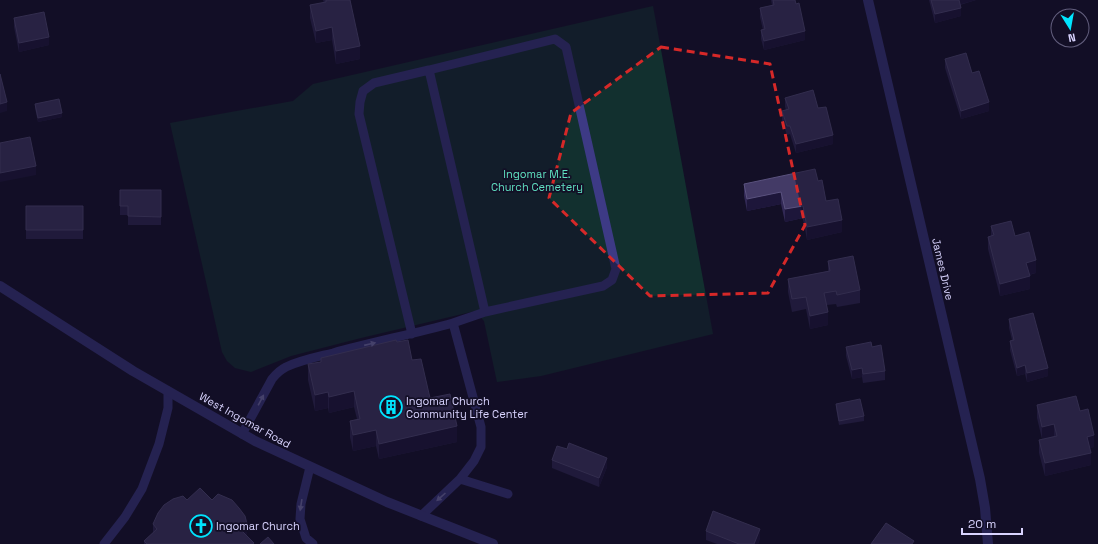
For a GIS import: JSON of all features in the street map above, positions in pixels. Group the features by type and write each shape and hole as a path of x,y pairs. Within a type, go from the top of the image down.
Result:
{"street":[{"name":"James Drive","path":"868,0 980,479 985,508 988,544"},
{"name":"West Ingomar Road","path":"0,286 133,371 242,434 387,502 493,544"}],"lane":[{"path":"242,434 272,379 277,372 284,368 343,350 412,334 453,323 485,312 603,286 612,280 616,269 566,47 554,39 374,82 363,91 359,114 412,334"},
{"path":"429,70 485,312"},
{"path":"421,516 460,479 474,461 481,447 481,426 453,323"},
{"path":"104,544 142,489 159,444 168,408 168,391"},
{"path":"310,467 301,504 300,519 306,538 313,544"},
{"path":"460,479 508,494"}],"highlighted area":[{"path":"661,47 770,64 805,225 768,293 650,296 549,198 571,113"}],"green space":[{"name":"Ingomar M.E. Church Cemetery","path":"653,6 713,334 541,376 497,382 484,321 475,311 291,356 251,372 235,368 227,361 222,352 170,123 293,101 313,84"}],"building":[{"path":"326,0 350,0 360,46 336,51 332,27 316,31 310,5 326,2"},
{"path":"773,0 795,0 796,4 799,3 805,31 764,41 761,30 765,29 760,8 774,5"},
{"path":"931,0 959,0 961,8 935,14"},
{"path":"44,12 49,37 19,43 14,18"},
{"path":"966,53 972,73 979,71 989,102 961,111 945,59"},
{"path":"0,74 7,102 0,104"},
{"path":"813,90 818,108 826,107 833,135 796,144 790,126 787,126 782,111 789,109 785,98"},
{"path":"59,99 62,113 38,118 35,104"},
{"path":"30,137 36,166 0,173 0,143"},
{"path":"815,169 818,181 822,180 826,201 838,199 842,220 807,227 803,206 785,209 781,192 747,199 744,184"},
{"path":"120,190 161,190 161,217 128,216 128,206 120,206"},
{"path":"26,206 83,206 83,230 26,230"},
{"path":"1011,221 1015,236 1029,232 1036,260 1026,263 1030,276 1000,284 988,237 994,235 991,226"},
{"path":"853,256 860,290 837,295 836,291 824,293 828,312 810,316 806,297 792,299 788,279 830,271 828,261"},
{"path":"1033,313 1048,368 1027,373 1025,365 1017,368 1010,341 1014,340 1009,319"},
{"name":"Ingomar Church Community Life Center","path":"396,340 397,342 408,340 412,360 421,359 430,398 450,394 457,426 379,444 376,430 353,435 350,421 360,419 354,391 329,397 328,392 315,395 308,364 321,362 321,358"},
{"path":"871,342 872,347 881,345 885,371 863,374 862,368 852,370 846,347"},
{"path":"1076,396 1080,411 1088,409 1094,435 1087,437 1091,453 1045,463 1039,440 1057,436 1054,424 1042,427 1037,405"},
{"path":"860,399 864,416 839,421 836,404"},
{"path":"569,443 607,458 599,478 552,460 557,446 567,449"},
{"name":"Ingomar Church","path":"200,488 212,500 218,494 232,500 245,516 247,524 241,530 254,543 253,544 147,544 144,541 157,529 153,524 164,505 173,499 183,496 187,500"},
{"path":"713,511 760,529 754,544 739,544 706,531"},
{"path":"886,523 914,541 912,544 871,544"},
{"path":"268,537 274,544 260,544"}],"place":[{"name":"Ingomar Church Community Life Center","path":"391,407"},
{"name":"Ingomar Church","path":"201,526"}]}
